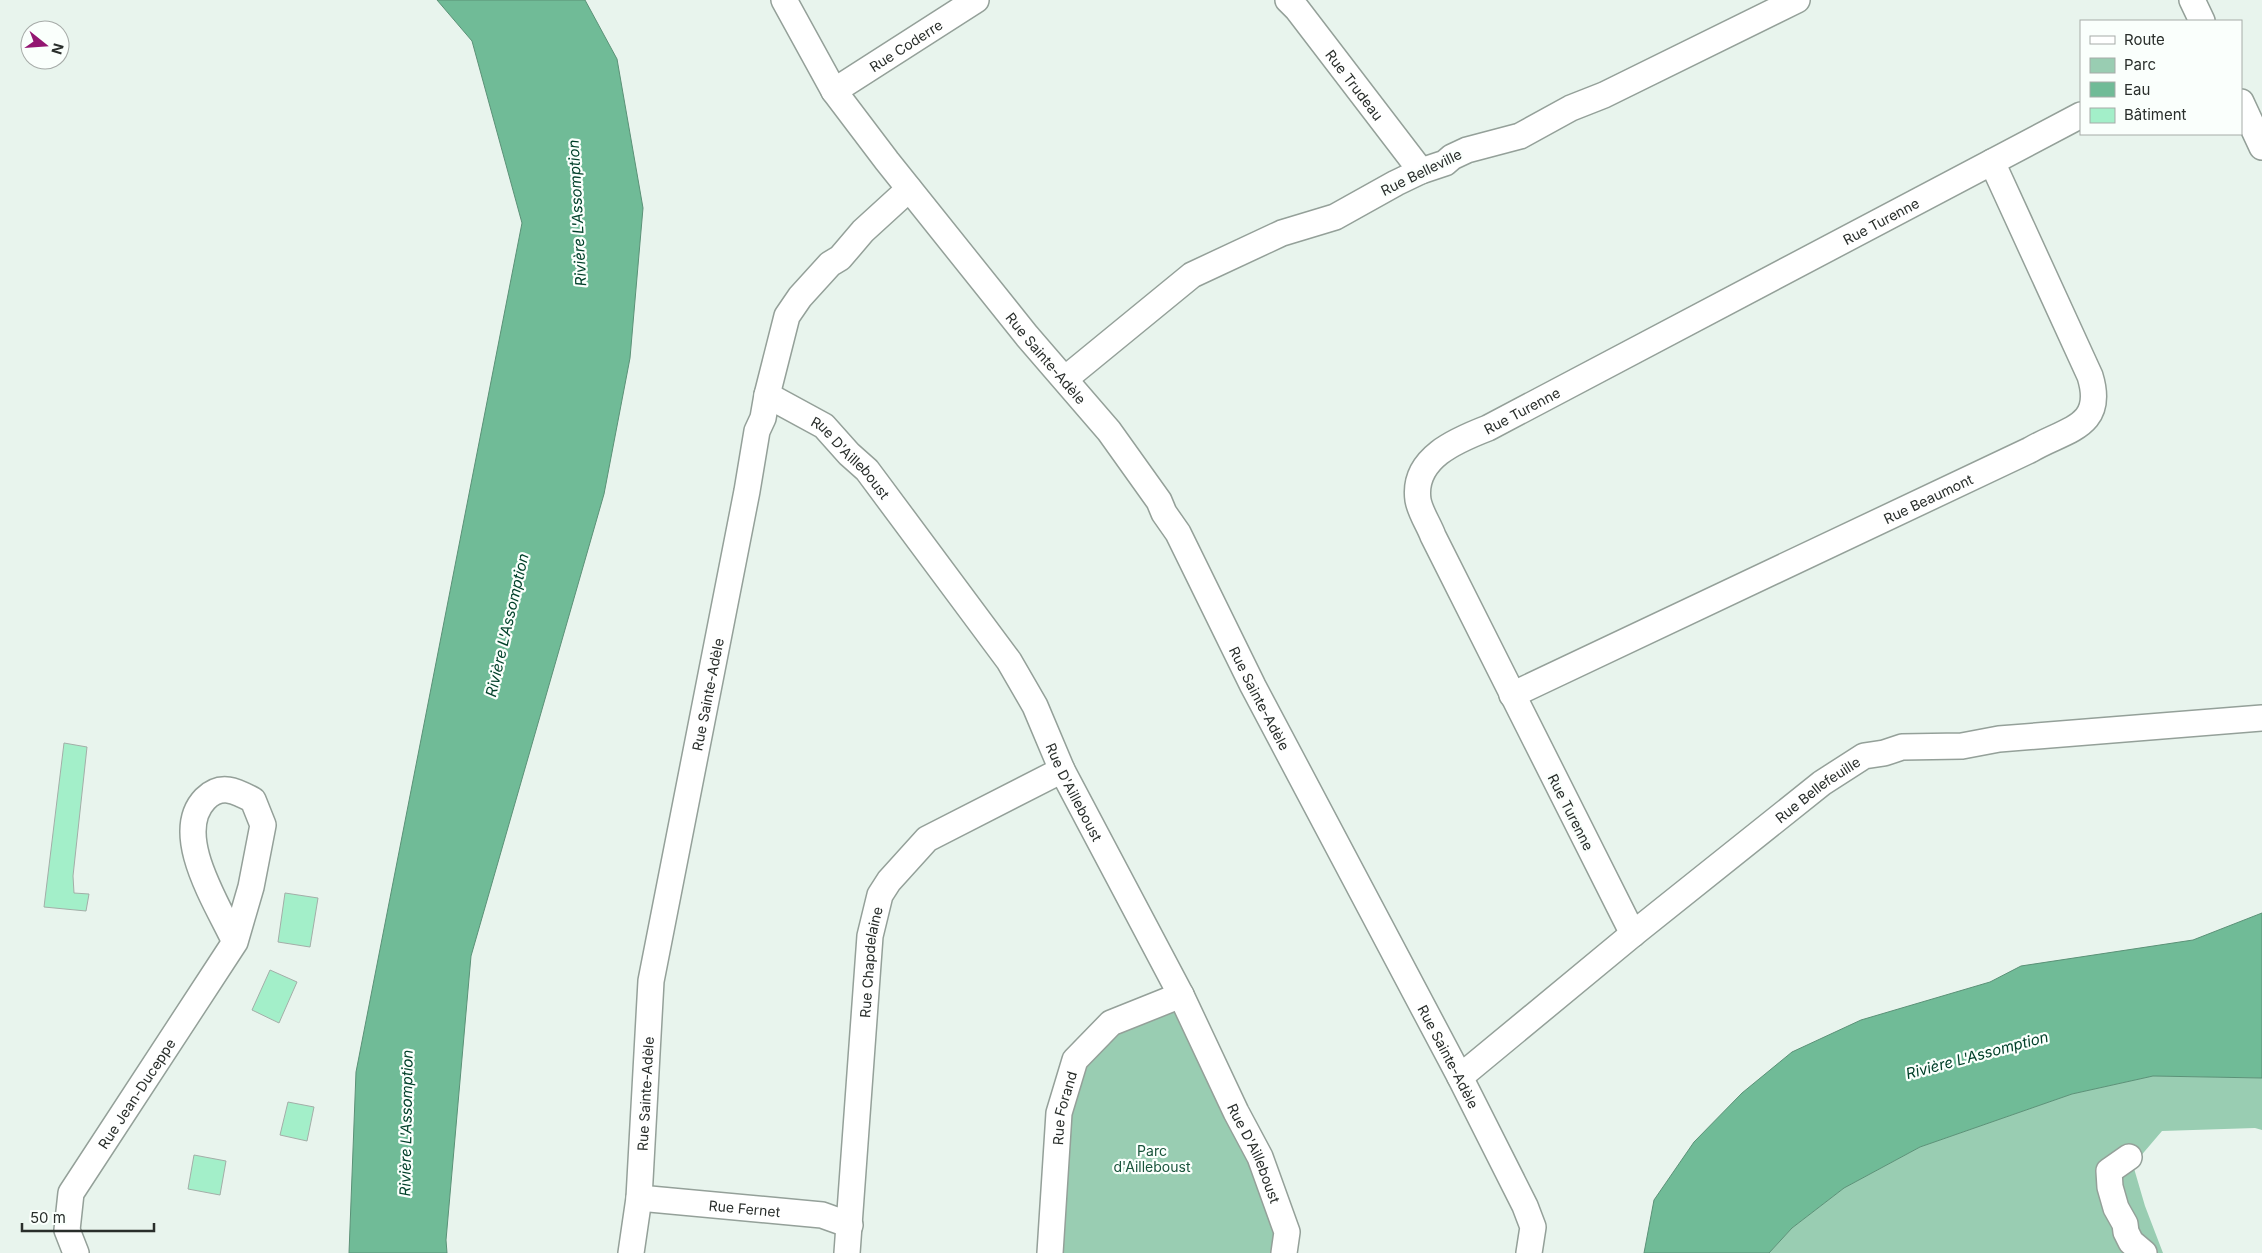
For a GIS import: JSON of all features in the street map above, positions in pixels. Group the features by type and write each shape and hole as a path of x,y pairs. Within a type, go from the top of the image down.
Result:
{"street":[{"name":"Rue Sainte-Adèle","path":"784,0 834,90 1027,336 1109,431 1159,501 1164,513 1178,533 1253,686 1460,1077 1525,1206 1533,1227 1529,1253"},
{"name":"Rue Coderre","path":"834,90 976,0"},
{"name":"Rue Belleville","path":"1065,379 1192,275 1282,233 1335,217 1421,171 1444,163 1467,150 1532,131 1570,108 1604,95 1797,0"},
{"path":"2192,0 2202,20"},
{"name":"Rue Trudeau","path":"1301,3 1421,171"},
{"path":"2242,104 2262,147"},
{"name":"Rue Turenne","path":"1633,934 1433,536 1418,500 1420,479 1428,461 1467,436 1488,428 2080,116"},
{"name":"Rue Beaumont","path":"1512,696 2050,439 2061,436 2084,423 2092,412 2095,390 1992,162"},
{"name":"Rue Sainte-Adèle","path":"631,1253 639,1198 651,981 747,491 757,430 763,418 766,395 787,316 800,297 830,264 840,258 863,232 910,189"},
{"name":"Rue D'Ailleboust","path":"766,395 824,426 849,454 867,470 1009,661 1035,706 1062,770 1182,995 1236,1112 1260,1156 1287,1232 1284,1253"},
{"name":"Rue Bellefeuille","path":"1460,1077 1633,934 1822,783 1864,756 1884,753 1902,747 1962,746 1999,739 2262,718"},
{"name":"Rue Chapdelaine","path":"847,1253 870,936 880,895 889,881 927,839 1062,770"},
{"name":"Rue Jean-Duceppe","path":"76,1253 67,1230 71,1193 235,942 251,887 263,825 253,800 233,790 212,792 198,806 191,829 196,856 235,942"},
{"name":"Rue Forand","path":"1050,1253 1058,1113 1075,1060 1112,1023 1182,995"},
{"path":"2129,1157 2109,1171 2110,1187 2116,1208 2125,1224 2126,1232 2132,1242 2144,1253"},
{"name":"Rue Fernet","path":"639,1198 822,1215 850,1225"}],"green space":[{"name":"Parc d'Ailleboust","path":"1181,995 1236,1112 1284,1253 1050,1253 1075,1060"},
{"path":"2153,1076 2262,1078 2262,1130 2255,1128 2162,1131 2133,1165 2145,1206 2163,1253 1769,1253 1792,1228 1844,1188 1920,1147 2072,1094"}],"water":[{"name":"Rivière L'Assomption","path":"437,0 585,0 617,59 643,208 630,358 604,494 471,956 446,1240 447,1253 349,1253 356,1072 522,223 472,41"},
{"name":"Rivière L'Assomption","path":"2262,913 2262,1078 2153,1076 2072,1094 1920,1147 1844,1188 1792,1228 1769,1253 1644,1253 1654,1200 1694,1142 1742,1093 1792,1052 1861,1020 1990,982 2021,966 2193,940"}],"building":[{"path":"64,743 87,747 73,876 74,893 89,894 86,911 44,907"},
{"path":"285,893 318,898 310,947 278,942"},
{"path":"270,970 297,982 279,1023 252,1010"},
{"path":"288,1102 314,1107 307,1141 280,1135"},
{"path":"194,1155 226,1161 220,1195 188,1189"}]}
